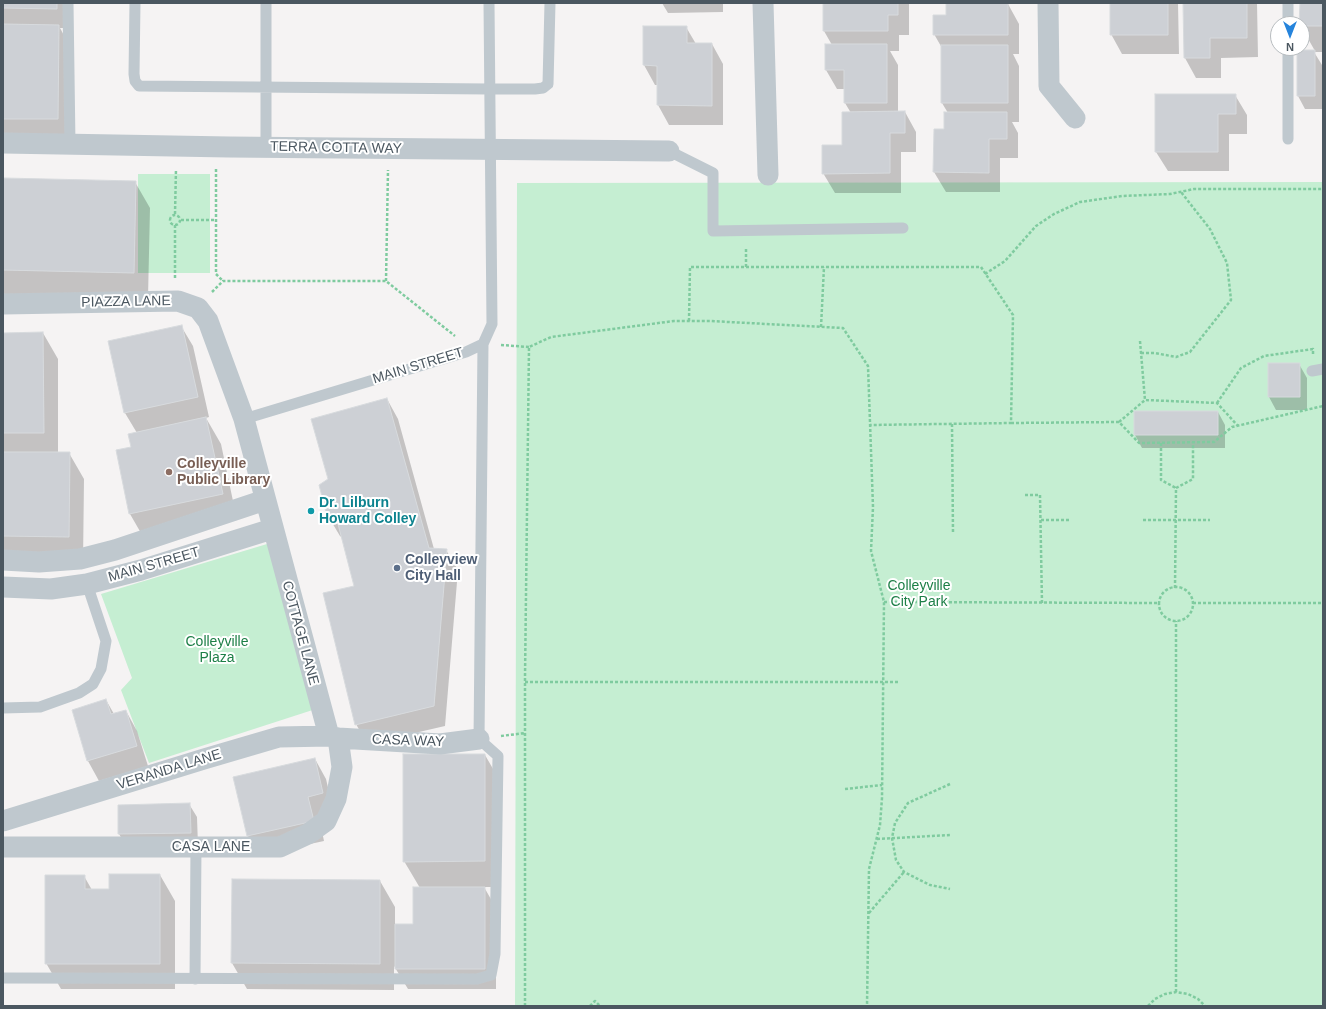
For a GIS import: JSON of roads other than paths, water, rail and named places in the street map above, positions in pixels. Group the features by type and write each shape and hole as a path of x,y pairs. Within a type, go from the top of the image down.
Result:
{"street":[{"path":"763,3 768,175"},
{"path":"1048,3 1049,86 1075,118"},
{"name":"TERRA COTTA WAY","path":"3,143 669,151"},
{"name":"PIAZZA LANE","path":"3,304 178,301 198,308 208,321 244,419"},
{"path":"244,419 272,529"},
{"name":"MAIN STREET","path":"3,560 39,562 80,559 115,550 265,500"},
{"name":"MAIN STREET","path":"3,587 50,589 87,584 141,570 272,529"},
{"name":"COTTAGE LANE","path":"272,529 333,737"},
{"name":"VERANDA LANE","path":"3,821 280,737 333,737"},
{"name":"CASA WAY","path":"333,737 440,744 479,739"},
{"name":"CASA LANE","path":"3,847 280,847 308,834 326,821 336,799 342,767 333,737"}],"lane":[{"path":"68,3 70,144"},
{"path":"135,3 134,74 135,81 139,86 489,89 535,89 543,88 548,84 550,3"},
{"path":"266,3 266,147"},
{"path":"3,978 477,979 491,975 496,954 498,756 479,739 483,344 492,324 489,3"},
{"path":"1288,3 1288,16"},
{"path":"1288,56 1288,139"},
{"path":"669,151 714,173 714,231 903,228"},
{"name":"MAIN STREET","path":"244,419 466,352 483,344"},
{"path":"3,708 40,707 79,693 93,684 101,669 106,640 87,584"},
{"path":"195,979 196,847"}],"place":[{"name":"Colleyville Public Library","path":"169,472"},
{"name":"Dr. Lilburn Howard Colley","path":"311,511"},
{"name":"Colleyview City Hall","path":"397,568"}],"park label":[{"name":"Colleyville City Park","path":"919,594"},
{"name":"Colleyville Plaza","path":"217,650"}]}
